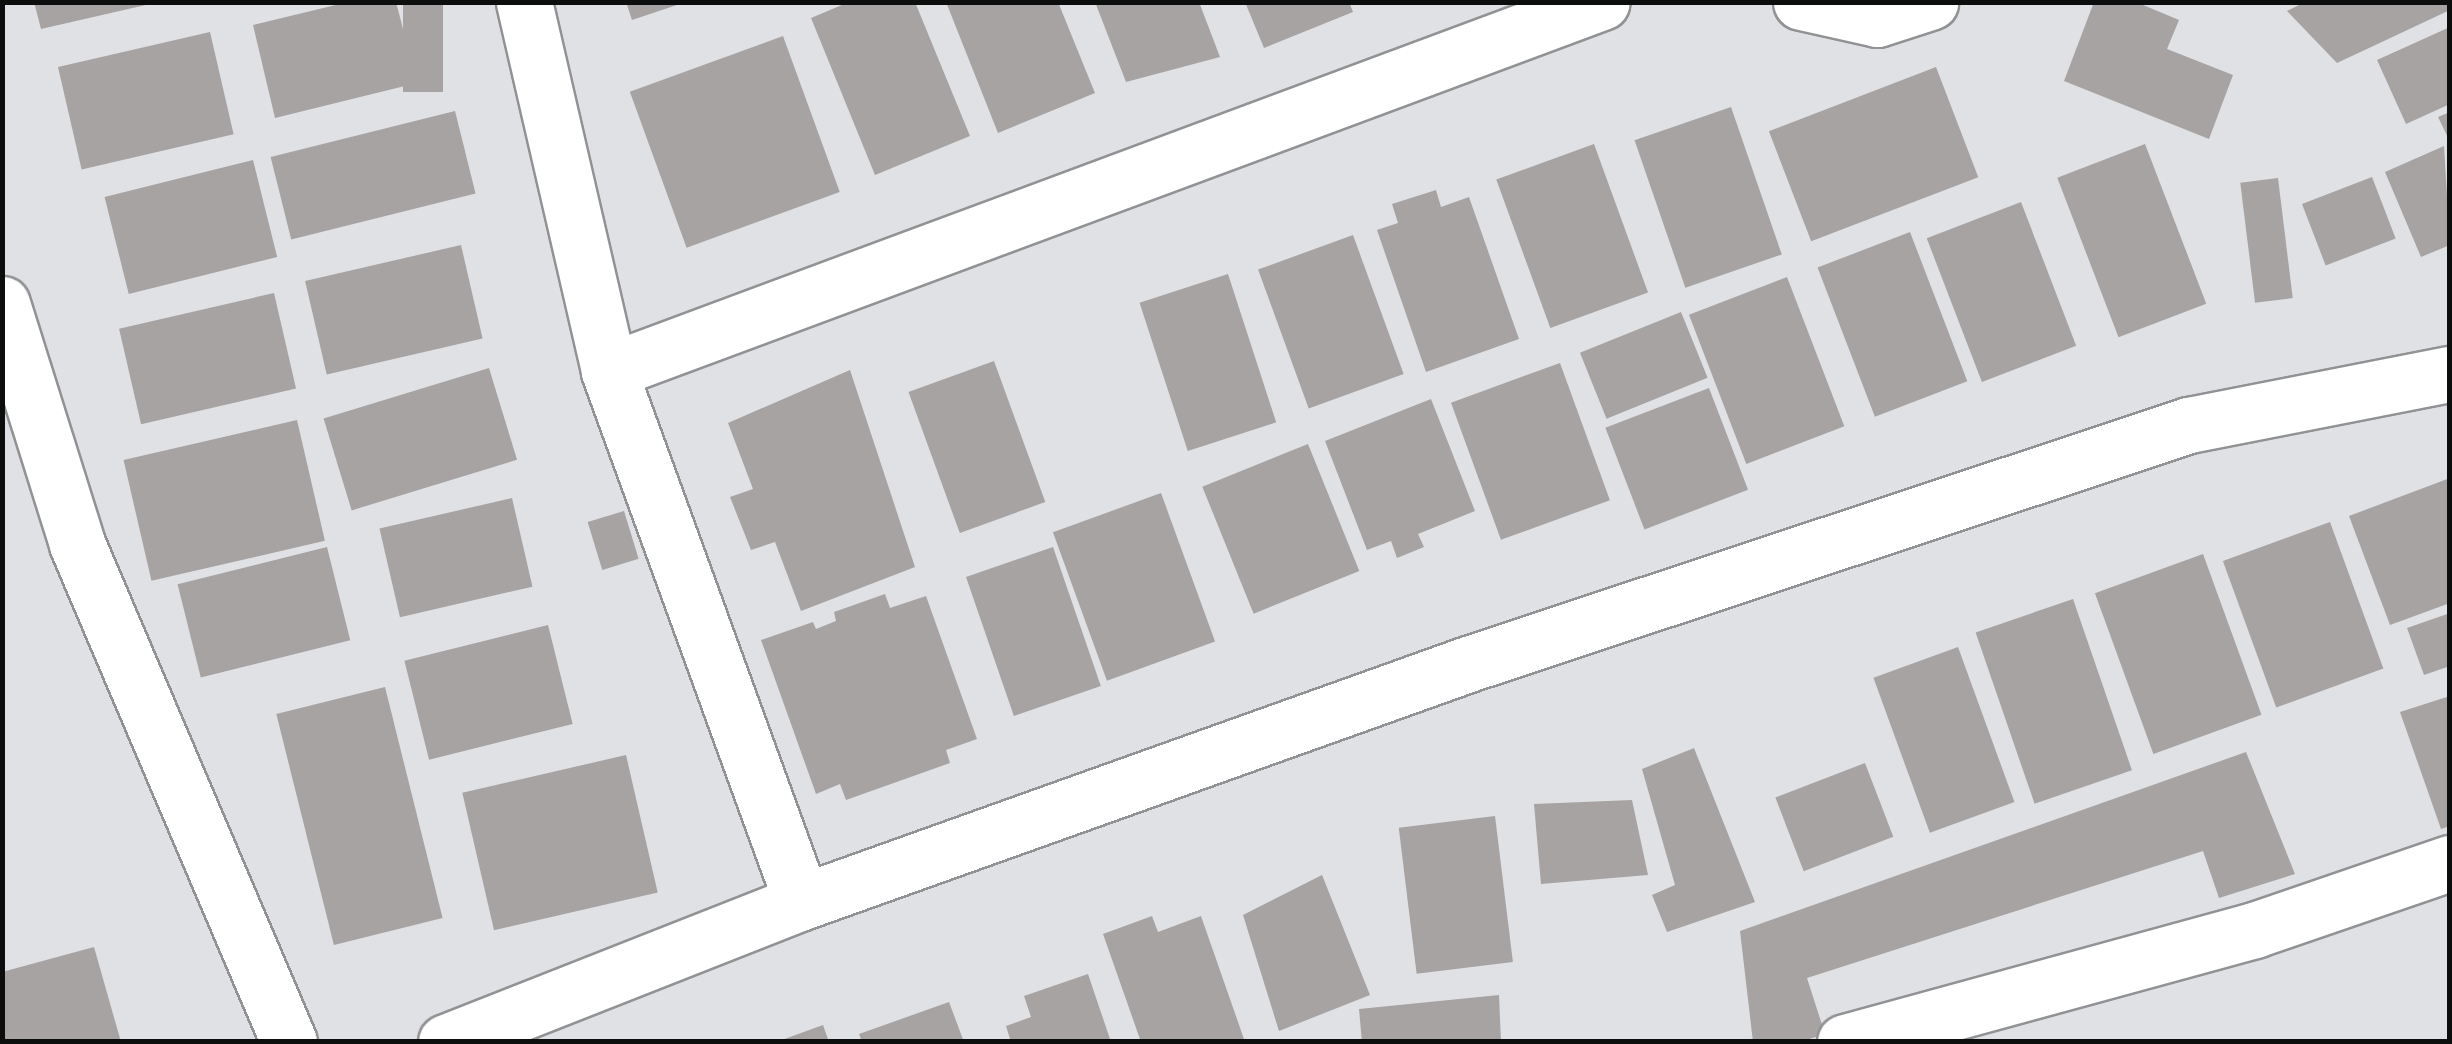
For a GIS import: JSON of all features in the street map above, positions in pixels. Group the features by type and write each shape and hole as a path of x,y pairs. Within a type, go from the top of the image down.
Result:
{"street":[{"path":"524,2 609,372 802,902"},
{"path":"609,372 1602,2"},
{"path":"1801,2 1877,18 1930,2"},
{"path":"2,304 77,544 289,1042"},
{"path":"446,1042 802,902 1468,664 2189,424 2450,374"},
{"path":"1845,1042 2254,930 2450,863"}],"building":[{"path":"34,2 150,2 150,4 41,29"},
{"path":"348,2 396,2 417,83 275,118 253,25"},
{"path":"403,2 443,2 443,92 403,92"},
{"path":"626,2 683,2 683,3 632,20"},
{"path":"849,2 915,2 970,136 875,175 811,18"},
{"path":"946,2 1058,2 1095,93 998,133"},
{"path":"1095,2 1199,2 1220,57 1126,82"},
{"path":"1245,2 1349,2 1353,12 1264,48"},
{"path":"2094,2 2136,2 2179,20 2167,49 2233,75 2209,139 2064,81"},
{"path":"2305,2 2450,2 2450,10 2337,63 2287,11"},
{"path":"2450,27 2450,104 2406,124 2377,60"},
{"path":"210,32 234,134 82,169 58,67"},
{"path":"783,36 840,192 687,248 630,92"},
{"path":"1936,67 1978,177 1811,241 1769,131"},
{"path":"1731,107 1782,255 1685,288 1635,140"},
{"path":"455,111 476,193 291,239 271,157"},
{"path":"2450,112 2450,142 2438,117"},
{"path":"1594,144 1648,292 1550,328 1496,180"},
{"path":"2145,144 2206,304 2119,337 2057,178"},
{"path":"2444,146 2450,245 2421,257 2385,172"},
{"path":"253,160 277,257 129,294 105,197"},
{"path":"2372,177 2396,239 2326,265 2302,204"},
{"path":"2278,178 2293,298 2255,303 2240,183"},
{"path":"1436,190 1441,207 1469,197 1519,339 1426,372 1377,230 1398,223 1392,204"},
{"path":"2021,202 2076,346 1982,382 1927,238"},
{"path":"1910,232 1967,381 1875,417 1818,267"},
{"path":"1353,235 1404,374 1309,409 1258,270"},
{"path":"461,245 483,339 327,375 305,281"},
{"path":"1228,274 1276,422 1188,451 1140,303"},
{"path":"1787,277 1844,426 1746,464 1689,315"},
{"path":"274,293 296,388 141,424 119,329"},
{"path":"1681,312 1708,378 1607,419 1580,353"},
{"path":"994,361 1045,502 960,533 908,392"},
{"path":"1560,363 1610,500 1501,540 1451,403"},
{"path":"489,368 517,460 352,510 324,419"},
{"path":"850,370 915,567 801,611 775,542 751,550 730,497 753,489 728,423"},
{"path":"1709,388 1748,490 1644,530 1605,428"},
{"path":"1431,399 1475,511 1418,534 1424,547 1397,558 1391,541 1367,550 1325,441"},
{"path":"297,420 325,541 151,581 124,460"},
{"path":"1308,444 1359,571 1254,614 1202,487"},
{"path":"2450,478 2450,603 2390,625 2349,516"},
{"path":"1161,493 1215,641 1107,681 1053,532"},
{"path":"512,498 532,587 400,617 379,529"},
{"path":"624,511 639,559 602,570 588,522"},
{"path":"2330,522 2383,669 2276,708 2223,561"},
{"path":"327,547 350,640 201,677 178,584"},
{"path":"1053,547 1101,686 1014,716 966,577"},
{"path":"2203,554 2261,715 2153,754 2095,593"},
{"path":"885,594 890,608 926,596 977,739 946,750 950,763 846,800 840,784 816,794 761,640 813,622 816,629 836,621 834,612"},
{"path":"2073,599 2132,770 2035,804 1976,633"},
{"path":"2450,613 2450,666 2424,675 2407,628"},
{"path":"548,625 573,724 429,760 404,661"},
{"path":"1958,647 2014,802 1930,833 1873,678"},
{"path":"385,687 443,918 334,945 276,714"},
{"path":"2450,696 2450,826 2441,829 2400,712"},
{"path":"1694,748 1755,902 1667,932 1652,895 1675,885 1642,769"},
{"path":"2246,752 2295,874 2219,898 2203,851 1807,978 1825,1034 1800,1042 1753,1042 1740,931"},
{"path":"626,755 658,892 494,930 462,793"},
{"path":"1865,763 1893,837 1804,871 1775,797"},
{"path":"1632,800 1648,875 1541,884 1534,804"},
{"path":"1495,816 1513,962 1417,974 1399,828"},
{"path":"1322,875 1370,995 1279,1031 1243,915"},
{"path":"1152,916 1158,932 1201,916 1245,1042 1141,1042 1103,934"},
{"path":"94,947 121,1042 2,1042 2,972"},
{"path":"1088,974 1111,1042 1011,1042 1006,1026 1031,1017 1024,996"},
{"path":"1499,995 1501,1042 1362,1042 1359,1009"},
{"path":"949,1002 964,1042 862,1042 859,1034"},
{"path":"823,1025 829,1042 779,1042 779,1041"}]}
